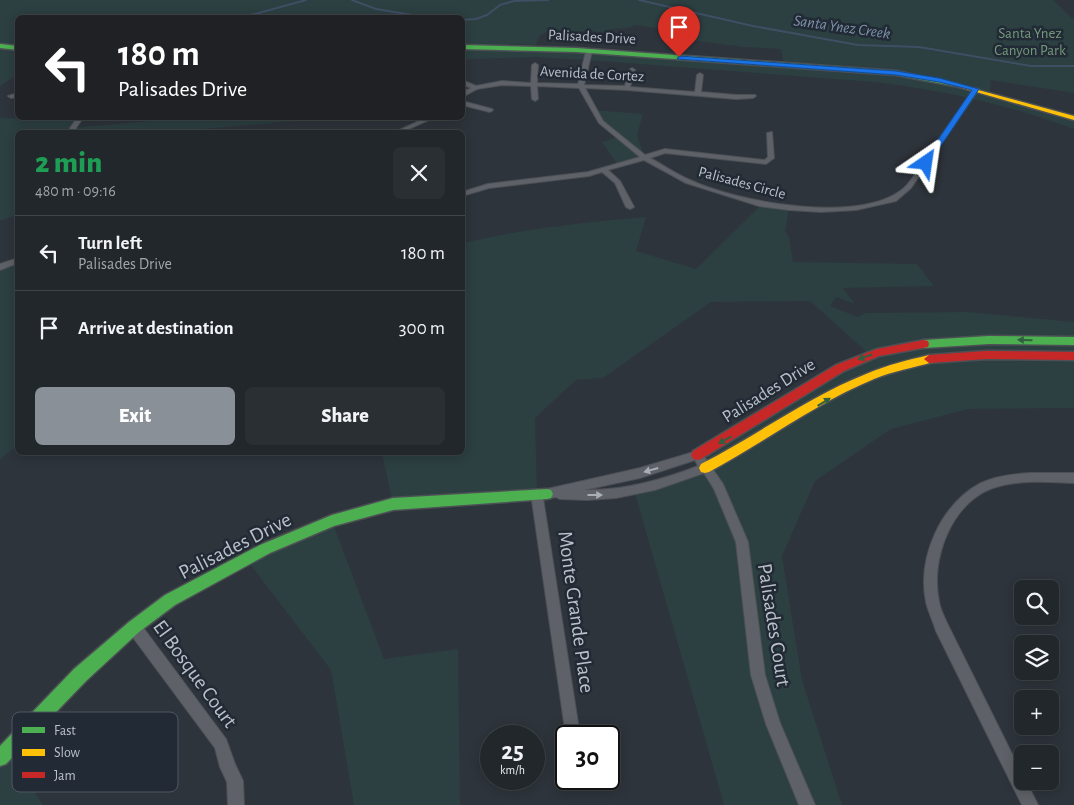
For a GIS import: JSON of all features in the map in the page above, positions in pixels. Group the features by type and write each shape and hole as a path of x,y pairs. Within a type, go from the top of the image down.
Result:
{"street":[{"name":"Palisades Drive","path":"465,47 588,54 881,78 974,92 1074,118"},
{"name":"Palisades Drive","path":"465,52 504,49"},
{"path":"581,85 588,54"},
{"path":"535,65 535,99"},
{"path":"627,88 632,70"},
{"path":"698,94 700,75"},
{"path":"465,83 475,88"},
{"name":"Avenida de Cortez","path":"465,93 475,88 502,83 534,83 736,97 753,96"},
{"name":"Palisades Circle","path":"581,85 601,122 644,157 688,182 762,204 821,210 856,208 893,199 909,187 974,92"},
{"name":"Palisades Drive","path":"974,92 1074,123"},
{"path":"465,104 490,110"},
{"path":"404,130 426,120"},
{"path":"410,128 414,130"},
{"path":"465,193 488,186 589,174 665,151 766,162 771,158 770,133"},
{"path":"603,170 618,182 630,206"},
{"path":"0,267 15,261"},
{"name":"Palisades Drive","path":"542,494 640,473 697,455 734,435 818,380 849,363 871,355 902,347 959,340 1074,341"},
{"name":"Palisades Drive","path":"44,712 80,675 134,627 170,600 264,549 332,521 393,504 542,494 602,495 631,491 683,477 705,468 745,448 844,390 872,376 901,365 934,358 962,356 1074,356"},
{"name":"Palisades Court","path":"697,455 719,487 742,542 758,675 773,724 807,805"},
{"path":"1030,805 941,626 932,602 932,572 936,548 947,521 964,500 987,486 1010,480 1074,478"},
{"name":"Monte Grande Place","path":"542,494 572,725"},
{"name":"El Bosque Court","path":"134,627 221,744 235,781 236,805"},
{"name":"Palisades Drive","path":"0,758 12,746"}],"green space":[{"name":"Santa Ynez Canyon Park","path":"0,0 1053,0 1074,20 1074,93 991,80 990,92 1070,116 1074,114 1074,129 1050,120 976,100 925,89 874,82 536,57 465,60 465,15 15,15 15,76 0,86","holes":["635,25 669,30 669,37 743,47 781,49 784,65 509,47 510,44 536,45 539,36 548,31 575,34 586,30 604,33 609,30"]},
{"path":"594,110 643,114 637,135 644,157 618,165 602,142 618,137 601,122"},
{"path":"0,118 15,118 15,120 78,120 74,128 159,120 303,120 192,130 15,130 15,216 0,221"},
{"path":"762,204 789,208 785,231 789,237 793,262 917,264 934,286 843,288 855,304 836,297 830,306 858,317 865,313 968,312 1074,322 1074,408 968,409 891,429 815,481 782,556 802,680 842,805 724,805 634,490 704,469 697,455 870,355 810,301 711,302 603,378 576,380 535,418 537,494 393,504 382,455 465,455 465,243 554,227 646,217 636,251 696,269"},
{"path":"15,261 15,448 0,459 0,267"},
{"path":"332,521 384,659 458,649 460,805 354,805 331,670 246,559"},
{"path":"7,751 12,758 12,792 34,792 43,805 0,805 0,758"}],"waterway":[{"name":"Santa Ynez Creek","path":"251,15 306,0"},
{"name":"Santa Ynez Creek","path":"352,0 376,9 412,15"},
{"name":"Santa Ynez Creek","path":"465,20 476,19 487,15 500,5 514,1 548,0"},
{"name":"Santa Ynez Creek","path":"639,0 753,26 858,45 919,47 1031,66 1074,66"}],"traffic: fast":[{"path":"0,46 15,48"},
{"path":"465,47 576,50 896,73 954,84"},
{"path":"924,344 989,340 1074,341"},
{"path":"44,712 80,675 134,627 170,600 265,549 332,521 393,504 547,494"},
{"path":"0,758 12,746"}],"traffic: slow":[{"path":"954,84 1074,118"},
{"path":"705,468 841,390 899,366 929,359"}],"traffic: jam":[{"path":"697,455 840,368 877,353 924,344"},
{"path":"929,359 986,355 1074,356"}],"route":[{"path":"679,57 896,73 939,80 976,89 926,163"}]}
